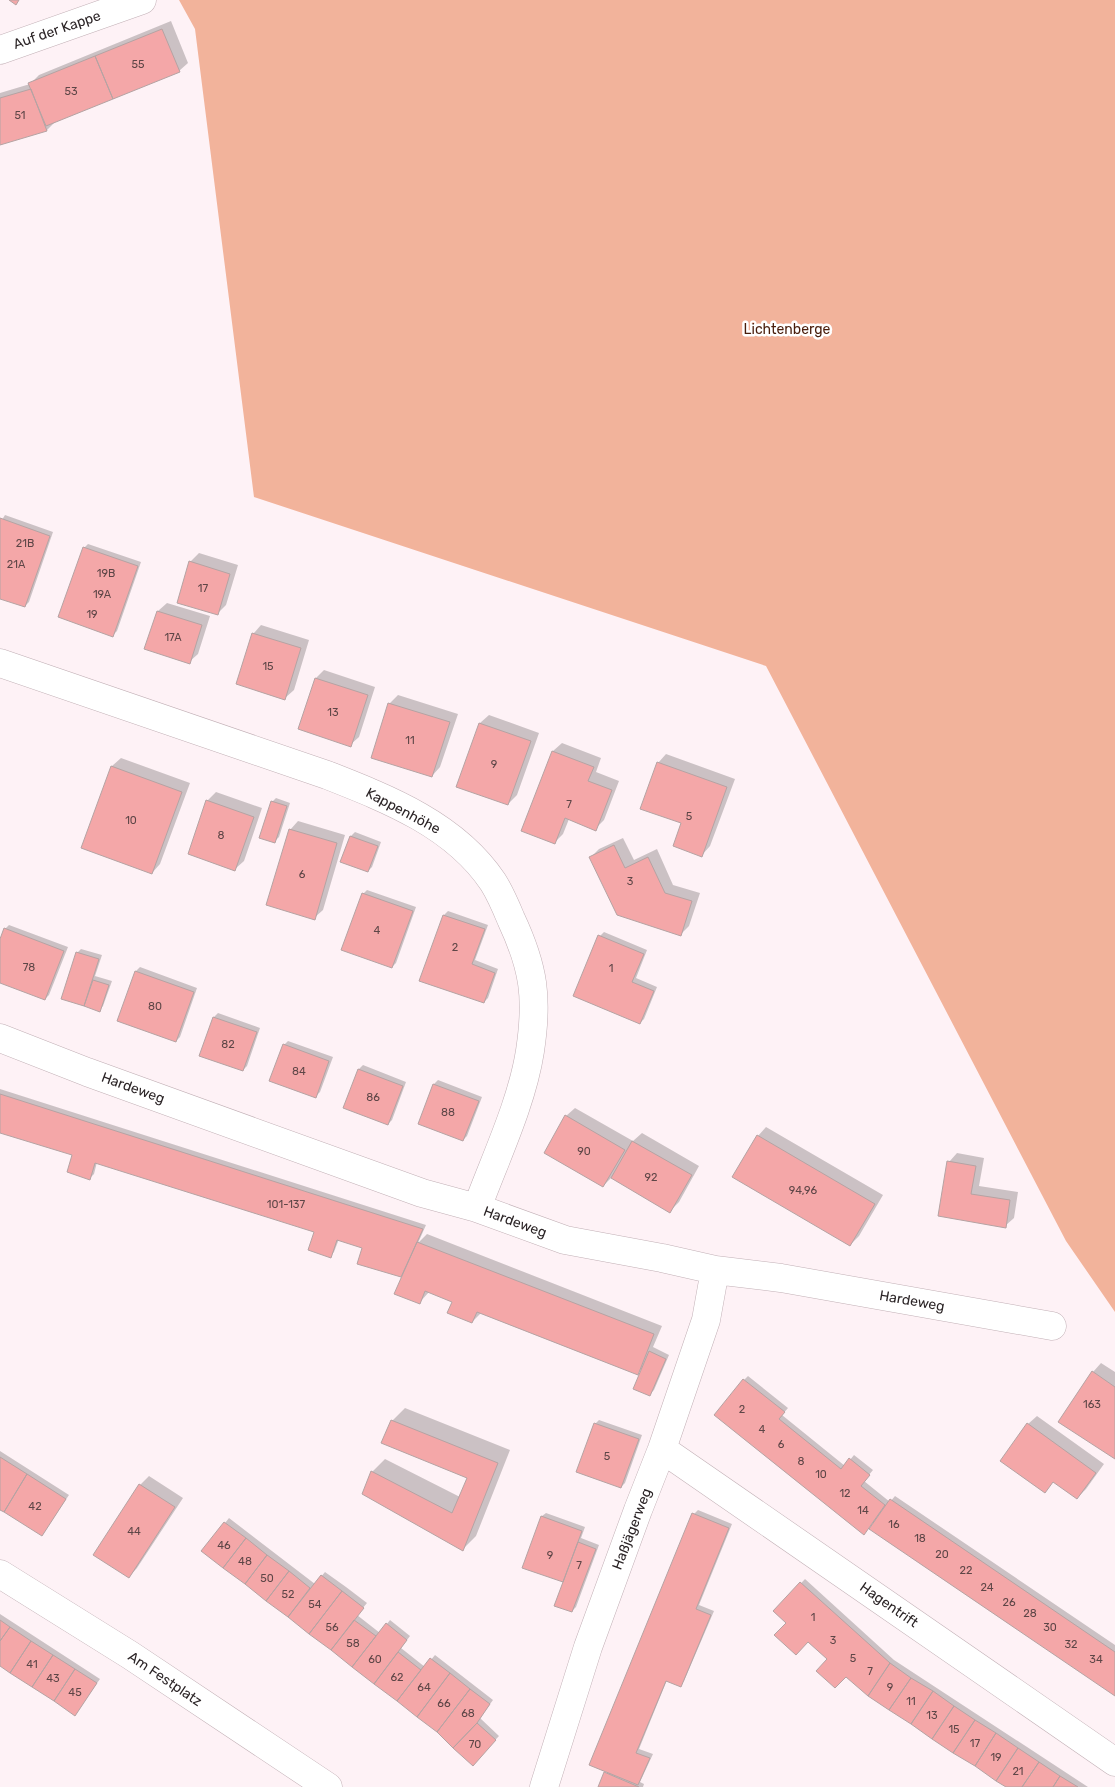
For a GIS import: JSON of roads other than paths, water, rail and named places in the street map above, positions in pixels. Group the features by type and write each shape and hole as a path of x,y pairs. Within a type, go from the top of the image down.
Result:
{"street":[{"name":"Auf der Kappe","path":"0,50 142,0"},
{"name":"Kappenhöhe","path":"0,663 327,775 364,790 422,818 442,830 466,849 481,866 494,883 521,941 532,977 534,1002 530,1052 524,1080 477,1208"},
{"name":"Hardeweg","path":"0,1038 87,1072 422,1193 477,1208 565,1240 715,1270 781,1278 1052,1326"},
{"name":"Haßjägerweg","path":"544,1787 588,1647 662,1449 706,1320 715,1270"},
{"name":"Hagentrift","path":"662,1449 1115,1762"},
{"name":"Am Festplatz","path":"0,1574 130,1655 328,1787"}],"park label":[{"name":"Lichtenberge","path":"787,329"}]}
